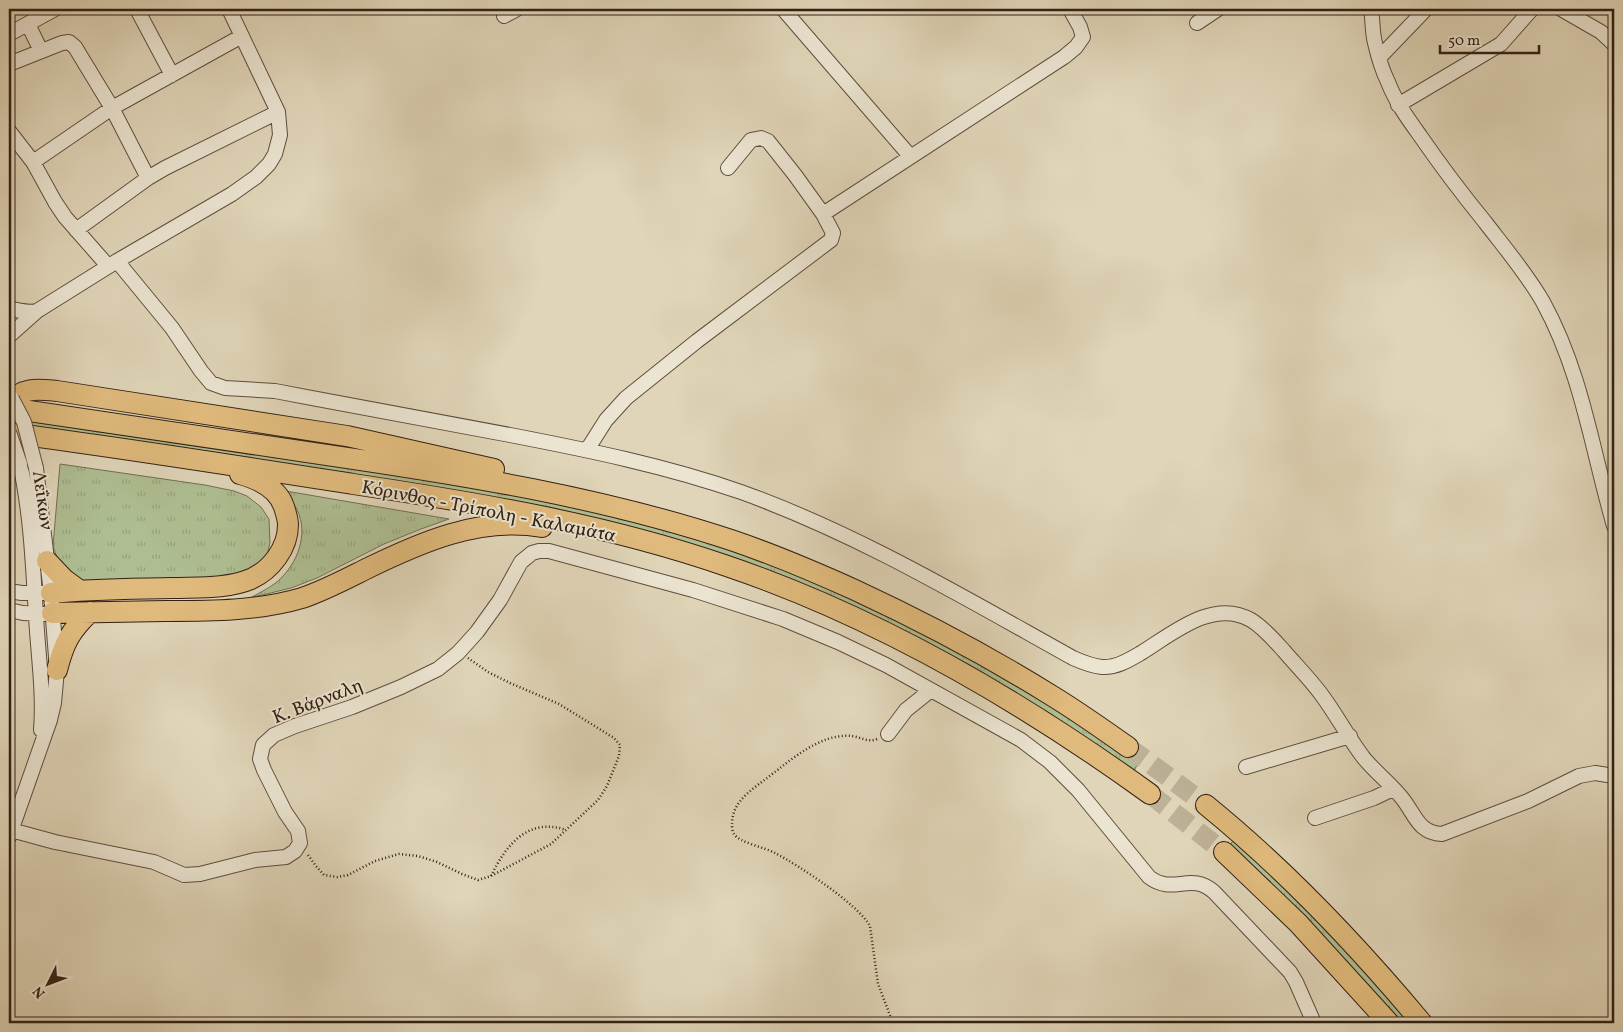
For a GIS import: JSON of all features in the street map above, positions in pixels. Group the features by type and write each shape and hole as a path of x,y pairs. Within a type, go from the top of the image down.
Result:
{"highway":[{"path":"10,401 17,395 36,389 347,436 541,480 649,510 687,526 736,542 812,571 906,614 1017,674 1058,699 1128,747"},
{"name":"Κόρινθος - Τρίπολη - Καλαμάτα","path":"9,432 154,452 415,493 585,526 682,551 728,566 811,598 931,655 1048,723 1150,794"},
{"path":"44,603 79,590 235,584 264,572 274,562 281,552 286,539 288,525 283,504 269,487 251,478 154,452"},
{"path":"44,603 90,612 220,611 245,608 301,598 442,537 486,525 532,526 682,551"},
{"path":"47,561 64,579 79,590"},
{"path":"57,670 62,650 68,637 90,612"},
{"path":"1206,805 1268,857 1304,893 1348,938 1422,1023"},
{"path":"1224,852 1298,922 1389,1023"}],"street":[{"path":"9,34 55,9"},
{"path":"9,336 37,311 232,194 261,173 271,161 277,146 280,130 278,112 229,9"},
{"path":"782,9 910,156"},
{"path":"823,214 1076,47 1083,36 1070,9"},
{"path":"1197,23 1218,9"},
{"path":"1371,9 1374,41 1388,84 1398,105 1534,288 1561,339 1576,379 1614,526"},
{"path":"1379,58 1426,9"},
{"path":"1398,105 1501,44 1532,9"},
{"path":"1560,9 1601,32 1614,44"},
{"path":"139,13 172,75"},
{"path":"28,24 41,51"},
{"path":"33,162 112,108 242,36"},
{"path":"9,64 62,43 70,42 75,47 112,108 148,178"},
{"path":"76,230 148,178 165,168 278,112"},
{"path":"9,130 33,162 55,202 76,230 113,264 172,328 205,377 215,385 225,388 275,391 586,450 686,475 791,511 840,533 908,567 1073,658 1088,664 1103,667 1118,665 1205,615 1220,613 1237,614 1251,620 1278,645 1321,694 1364,758 1402,797 1424,829 1432,834 1442,834 1528,801 1579,776 1595,773 1614,776"},
{"path":"586,450 606,420 626,398 697,341 831,240 833,233 823,214 779,154 765,139 757,138 751,140 728,168"},
{"path":"9,308 22,312 37,311"},
{"name":"Λεΐκων","path":"10,401 24,422 36,468 47,561 44,603 42,702 38,753"},
{"name":"Λεΐκων","path":"9,432 20,464 57,670 54,703 50,720 10,834"},
{"name":"Κ. Βάρναλη","path":"300,843 298,831 285,812 264,770 260,759 263,745 274,735 352,707 401,687 438,669 458,653 488,617 500,600 517,567 526,556 539,551 549,551 727,600 783,619 886,665 931,690"},
{"path":"9,591 22,593 44,603"},
{"path":"9,610 22,613 44,603"},
{"path":"888,734 906,710 931,690 1021,740 1050,762 1078,790 1143,871 1156,882 1172,886 1198,882 1206,885 1214,892 1290,972 1314,1023"},
{"path":"1246,767 1350,736"},
{"path":"1315,818 1374,798 1393,789"},
{"path":"10,834 154,862 184,875 200,874 255,860 286,856 295,851 300,843"}],"path":[{"path":"300,843 324,874 337,878 348,875 375,861 399,854 418,856 437,862 478,880 491,876 551,844 598,800 607,786 618,756 620,745 614,738 560,704 510,684 458,653"},
{"path":"888,734 874,740 864,740 852,736 826,740 803,752 745,795 736,806 732,817 732,826 734,834 742,842 754,844 773,852 800,868 836,893 866,918 870,926 878,984 894,1023"},
{"path":"491,876 500,857 509,845 524,834 540,828 555,827 566,830"}],"green space":[{"path":"9,417 490,491 605,515 666,530 735,551 840,593 944,644 1043,701 1137,765 1134,771 1051,714 970,665 937,648 731,557 9,424"},
{"path":"60,464 205,485 234,491 247,496 261,507 269,519 270,543 267,555 257,566 231,578 81,582 59,563 53,546"},
{"path":"274,489 449,519 384,544 317,578 291,588 250,598 279,580 294,562 298,553 302,534 299,515 293,503"},
{"path":"1234,839 1303,905 1410,1023 1401,1023 1318,931 1230,845"}],"tunnel":[{"path":"1128,747 1206,805"},
{"path":"1150,794 1224,852"}]}
